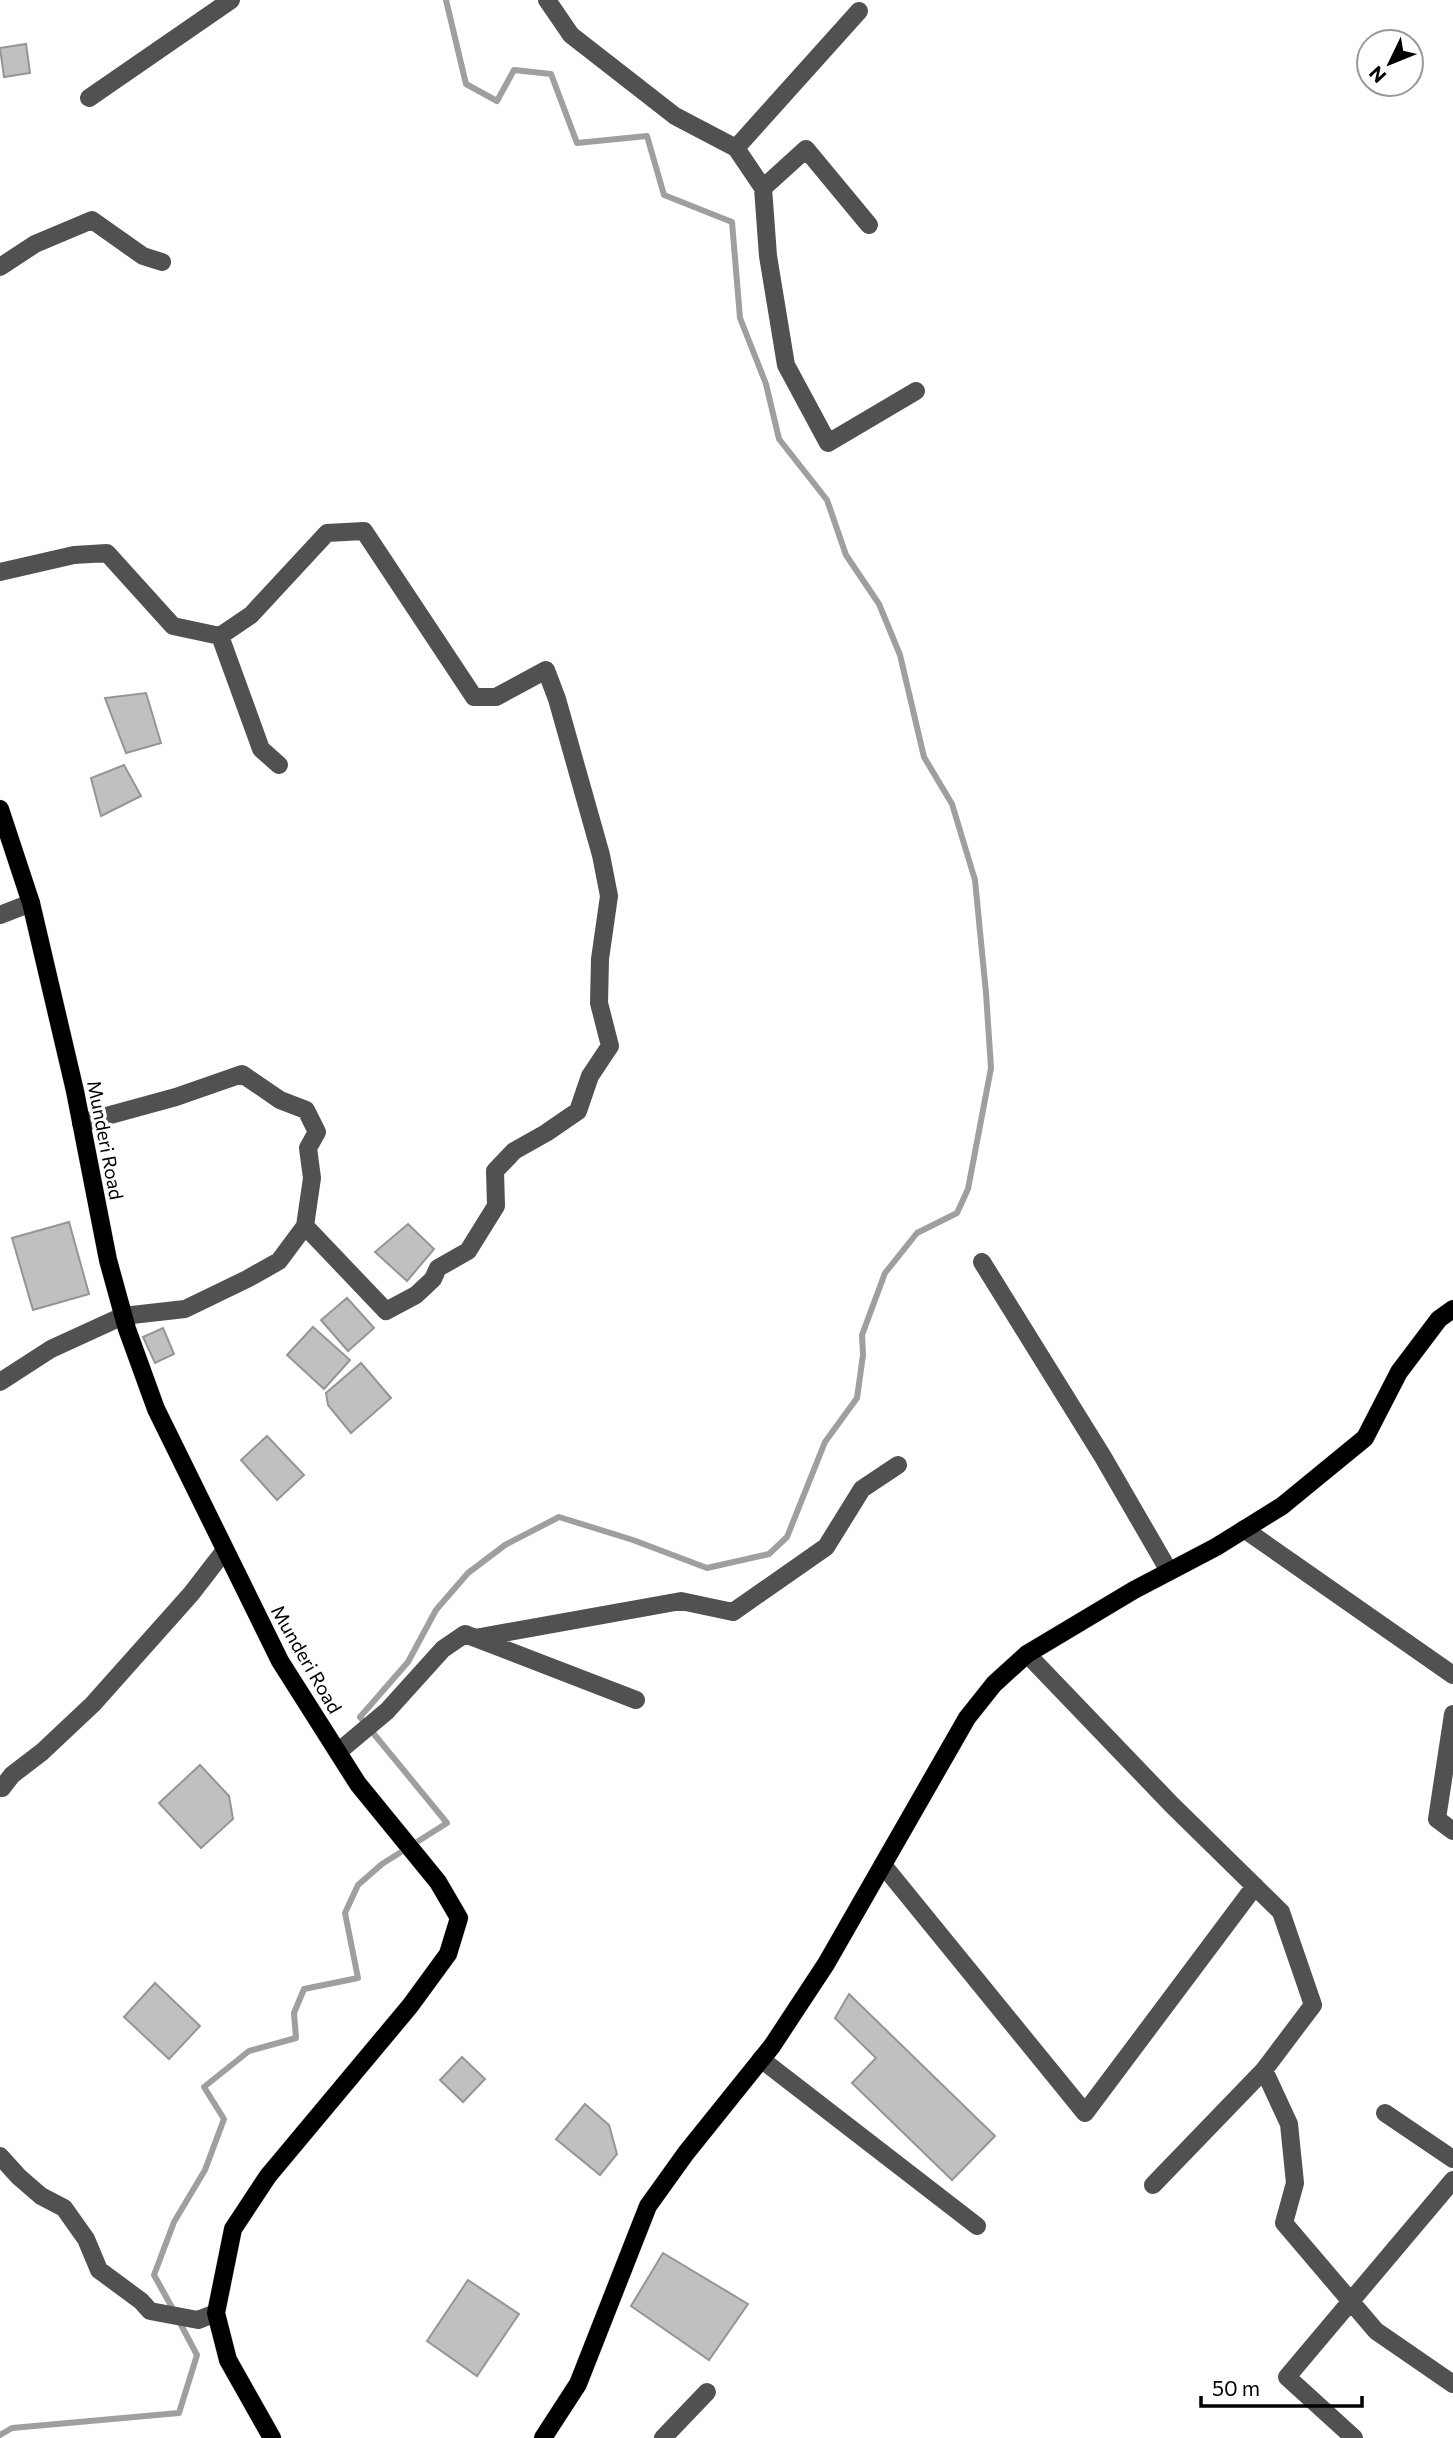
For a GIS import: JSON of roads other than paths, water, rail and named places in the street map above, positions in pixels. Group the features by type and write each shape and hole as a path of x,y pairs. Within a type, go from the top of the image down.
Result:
{"main road":[{"name":"Munderi Road","path":"0,809 31,904 81,1124 108,1260 123,1316 156,1409 280,1661 358,1784 438,1882 459,1918 448,1954 410,2006 268,2176 233,2229 216,2313 228,2360 272,2438"},
{"path":"543,2438 578,2384 648,2206 686,2152 761,2059 826,1964 967,1718 994,1684 1027,1654 1282,1506 1365,1438 1399,1372 1439,1319 1453,1309"}],"street":[{"path":"89,98 231,0"},
{"path":"547,0 571,35 675,116 736,148 763,188 768,256 786,365 828,443 916,391"},
{"path":"736,148 859,11"},
{"path":"763,188 806,149 869,225"},
{"path":"0,267 35,244 92,220 143,256 162,262"},
{"path":"0,572 74,555 107,553 173,626 220,636 251,615 327,533 365,531 474,697 496,697 546,670 601,855 609,896 600,959 599,1003 610,1046 590,1076 578,1111 514,1151 495,1171 496,1206 468,1251 438,1268 433,1279 416,1294 386,1311 305,1226"},
{"path":"220,636 261,749 279,765"},
{"path":"0,915 31,904"},
{"path":"0,1382 51,1349 123,1316 185,1309 247,1279 279,1261 305,1226 312,1178 308,1148 317,1132 306,1110 280,1100 242,1074 176,1097 81,1124"},
{"path":"982,1262 1103,1457 1169,1571"},
{"path":"475,1638 681,1601 733,1612 826,1547 862,1489 898,1465"},
{"path":"1244,1529 1453,1675"},
{"path":"0,1785 2,1788 12,1774 42,1752 93,1704 191,1594 225,1550"},
{"path":"338,1752 379,1718 443,1648 465,1634 636,1700"},
{"path":"1027,1654 1172,1805 1281,1912 1313,2005 1264,2070 1153,2185"},
{"path":"1453,1714 1437,1819 1453,1831"},
{"path":"883,1865 1085,2113 1255,1886"},
{"path":"761,2059 976,2226"},
{"path":"1264,2070 1289,2123 1295,2183 1284,2223 1376,2332 1453,2384"},
{"path":"1385,2113 1453,2159"},
{"path":"0,2156 34,2190 64,2208 86,2239 99,2270 141,2301 150,2311 198,2320 216,2313"},
{"path":"1354,2438 1287,2377 1453,2180"},
{"path":"663,2438 707,2392"}],"waterway":[{"path":"174,2311 154,2275 174,2222 205,2170 224,2119 204,2087 249,2051 296,2038 294,2013 304,1989 358,1978 345,1913 358,1885 382,1864 447,1823 360,1717 408,1662 436,1610 468,1573 505,1545 559,1517 633,1540 707,1568 769,1554 787,1537 825,1442 857,1398 863,1355 862,1335 885,1273 917,1233 957,1213 968,1189 991,1068 975,880 952,804 924,757 900,655 879,604 846,555 827,500 779,439 766,384 740,318 732,222 664,195 647,136 577,143 551,74 514,70 497,101 466,84 446,0"},
{"path":"0,2435 12,2428 179,2413 197,2355 179,2321"}]}
